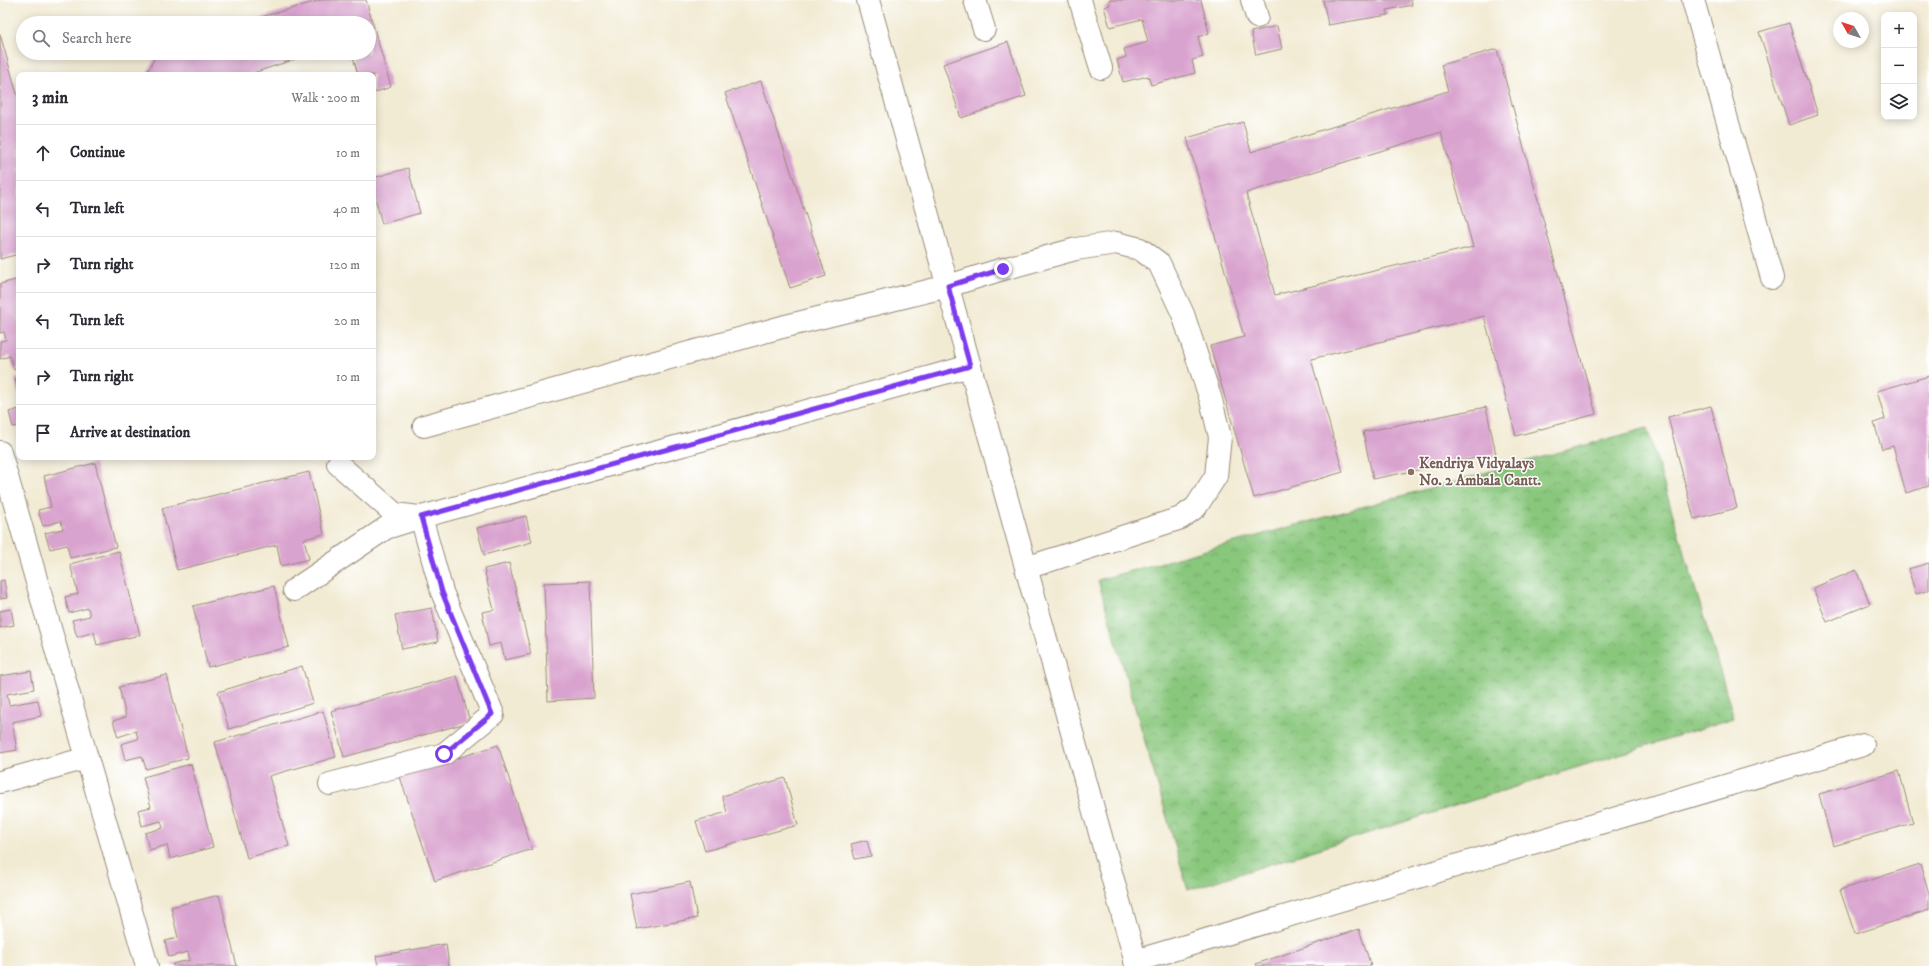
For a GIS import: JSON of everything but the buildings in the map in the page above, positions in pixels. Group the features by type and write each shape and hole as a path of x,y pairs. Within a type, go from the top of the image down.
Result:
{"street":[{"path":"868,0 1136,964 1864,745"},
{"path":"975,0 984,29"},
{"path":"1080,0 1101,68"},
{"path":"1693,0 1772,278"},
{"path":"424,426 782,327 948,286 1076,249 1116,243 1140,249 1159,263 1183,314 1211,400 1220,437 1216,476 1196,507 1181,518 1026,568"},
{"path":"294,590 386,528 421,517 970,366"},
{"path":"0,452 147,966"},
{"path":"338,464 395,514 421,517"},
{"path":"330,784 444,754 492,714 442,592 421,517"},
{"path":"0,782 87,758"}],"green space":[{"path":"1647,428 1734,718 1188,890 1098,580"}],"place":[{"name":"Kendriya Vidyalays No. 2 Ambala Cantt.","path":"1411,472"}],"route":[{"path":"444,754 492,714 442,592 421,517 970,366 948,286 1003,269"}]}
